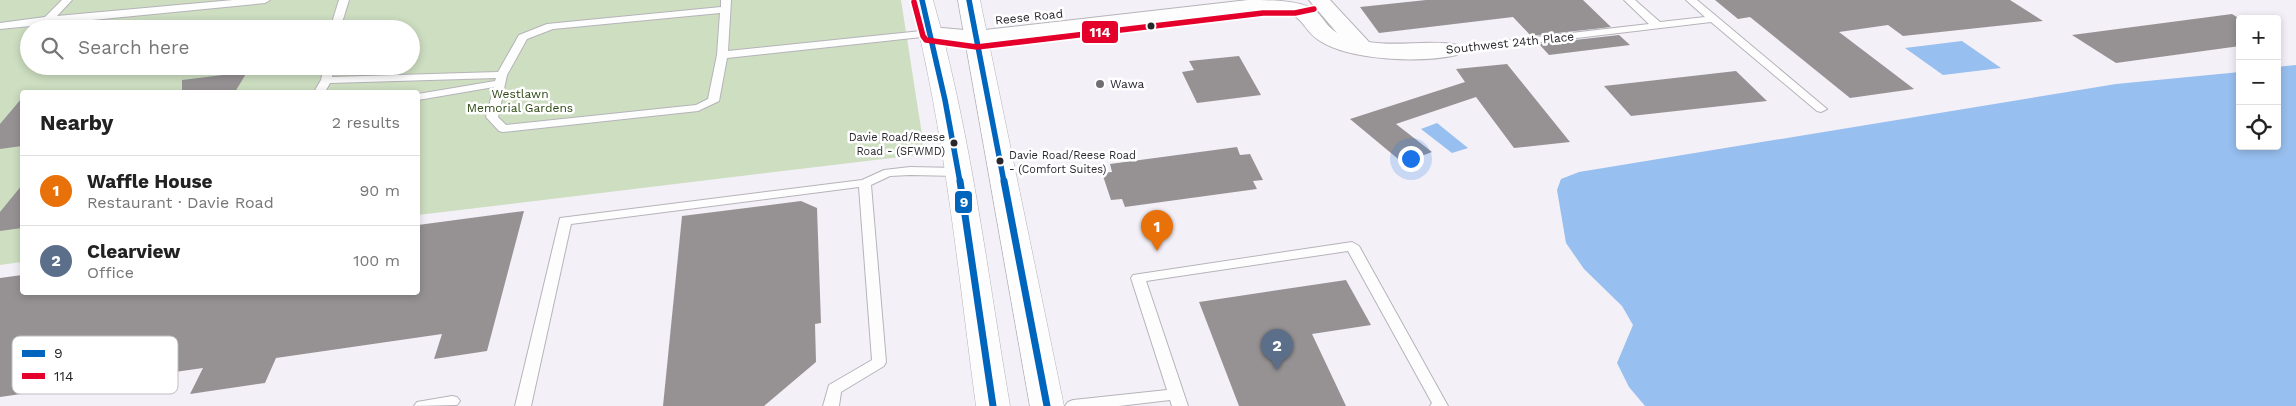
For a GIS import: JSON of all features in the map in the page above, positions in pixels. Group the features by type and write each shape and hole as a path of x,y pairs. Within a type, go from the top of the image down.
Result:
{"main road":[{"path":"922,0 931,34 958,172 993,406"},
{"path":"973,20 1047,406"}],"street":[{"name":"Reese Road","path":"931,34 973,20 1205,0"},
{"name":"Reese Road","path":"973,20 1312,0"},
{"path":"1319,0 1361,47"},
{"name":"Southwest 24th Place","path":"1276,2 1304,11 1319,31 1330,38 1361,47 1386,52 1449,50"}],"lane":[{"path":"48,20 66,0"},
{"path":"48,20 236,1 265,0"},
{"path":"338,20 344,0"},
{"path":"1629,0 1658,26"},
{"path":"1691,0 1821,109"},
{"path":"726,4 722,55 713,101 698,108 679,112 503,129 492,117 501,79 523,37 551,26 726,4"},
{"name":"Southwest 24th Place","path":"1449,50 1714,19"},
{"path":"0,26 20,24"},
{"path":"722,55 931,34"},
{"path":"321,90 327,75"},
{"path":"326,80 501,79"},
{"path":"420,97 501,79"},
{"path":"523,406 564,221 865,184 888,173 917,171 958,172"},
{"path":"831,406 834,389 878,362 865,184"},
{"path":"1073,406 1177,400 1138,278 1352,246 1441,406 1438,406"},
{"path":"422,406 452,401"}],"green space":[{"name":"Westlawn Memorial Gardens","path":"0,0 901,0 925,154 420,215 420,90 20,90 20,262 0,265"}],"water":[{"path":"1962,41 2001,68 1943,75 1905,48"},
{"path":"2296,65 2296,406 1645,406 1629,387 1617,363 1633,325 1622,306 1584,269 1566,243 1557,190 1561,179 1579,172 2116,84 2236,72 2236,150 2281,150 2281,67"},
{"path":"1437,123 1468,148 1452,153 1421,129"}],"building":[{"path":"1426,0 1583,0 1611,27 1531,36 1513,17 1379,33 1360,7"},
{"path":"1715,0 2010,0 2043,21 1903,36 1888,25 1839,32 1914,89 1850,98 1750,17 1738,19"},
{"path":"2232,14 2236,16 2236,47 2116,63 2072,35"},
{"path":"1619,35 1630,45 1549,55 1539,44"},
{"path":"1239,56 1261,95 1197,103 1182,72 1194,70 1189,61"},
{"path":"1507,64 1570,142 1514,148 1476,97 1396,124 1432,152 1403,163 1350,119 1465,82 1456,69"},
{"path":"1736,71 1767,101 1631,116 1604,86"},
{"path":"223,75 245,75 236,90 182,90 182,80"},
{"path":"20,100 20,146 0,149 0,124"},
{"path":"1237,147 1240,155 1250,154 1263,180 1253,181 1257,189 1125,207 1122,199 1111,200 1102,173 1112,172 1110,164"},
{"path":"20,187 20,228 0,231 0,212"},
{"path":"801,201 817,208 821,323 815,324 816,362 764,406 663,406 682,216"},
{"path":"524,211 487,351 434,359 442,334 276,358 265,383 190,394 203,368 178,372 178,336 12,336 12,394 21,394 0,397 0,278 20,275 20,295 420,295 420,225"},
{"path":"1346,280 1371,325 1312,334 1346,406 1239,406 1199,302"}],"transit line":[{"name":"9","path":"922,0 935,50 964,202 993,406"},
{"name":"9","path":"969,0 1047,406"},
{"name":"114","path":"914,2 923,36 926,40 977,47 1263,13 1295,13 1314,9"}],"place":[{"name":"Wawa","path":"1100,84"},
{"name":"Davie Road/Reese Road - (SFWMD)","path":"954,143"},
{"name":"Davie Road/Reese Road - (Comfort Suites)","path":"1000,161"},
{"name":"Waffle House","path":"1157,251"},
{"name":"Clearview","path":"1277,370"}]}
